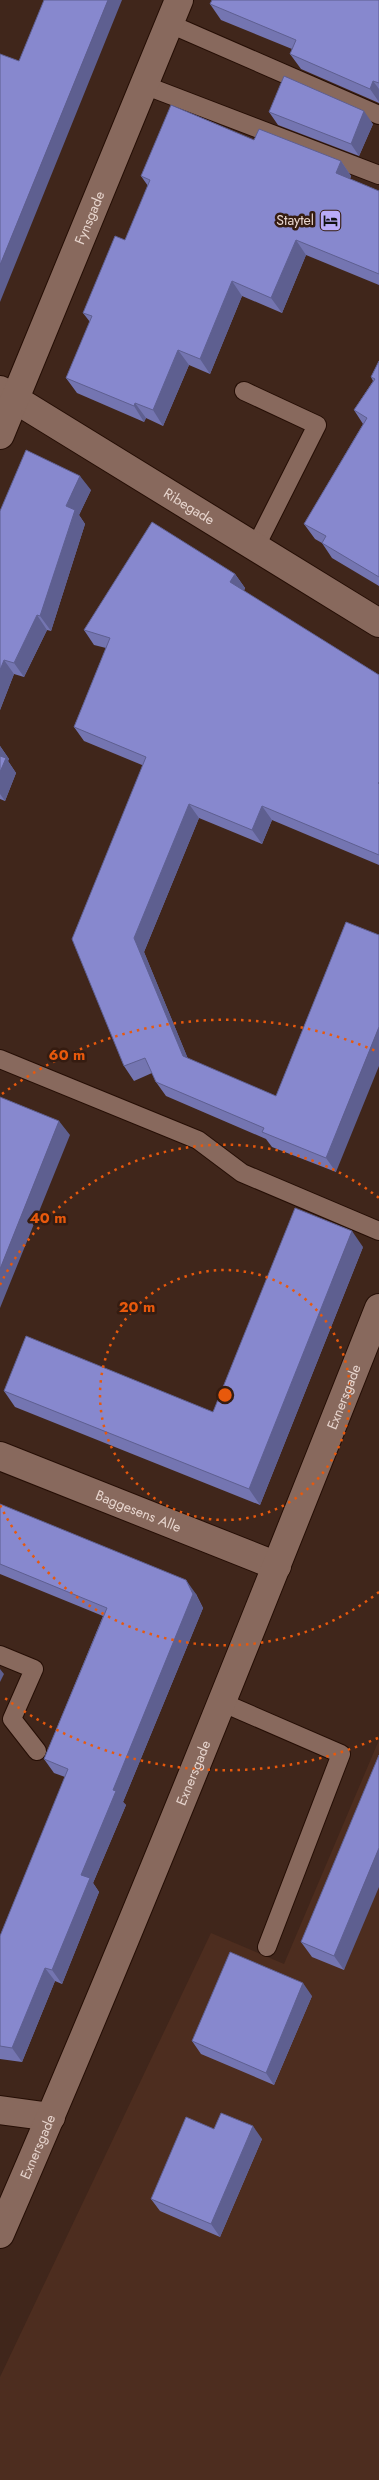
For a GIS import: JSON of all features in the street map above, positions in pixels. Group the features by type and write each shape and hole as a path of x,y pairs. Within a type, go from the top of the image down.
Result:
{"street":[{"name":"Fynsgade","path":"0,434 7,395 175,12"},
{"name":"Ribegade","path":"7,395 379,623"},
{"name":"Exnersgade","path":"0,2234 51,2116 277,1566 372,1347 379,1308"},
{"name":"Baggesens Alle","path":"0,1456 277,1566"},
{"path":"0,2110 51,2116"}],"lane":[{"path":"175,12 379,115"},
{"path":"144,85 379,175"},
{"path":"244,391 317,425 255,548"},
{"path":"0,1059 198,1140 242,1173 379,1231"},
{"path":"0,1655 34,1669 12,1719 37,1751"},
{"path":"221,1702 341,1754 267,1947"}],"shaded area":[{"path":"379,1740 379,2480 0,2480 0,2377 211,1933 284,1964"}],"building":[{"path":"44,0 108,0 0,265 0,54 19,61"},
{"path":"212,0 379,0 379,83 373,81 370,89 290,54 296,40 210,4"},
{"path":"284,76 364,111 351,144 269,112"},
{"path":"171,105 254,140 259,129 341,161 336,173 379,191 379,274 296,240 271,298 232,281 200,359 178,350 153,410 135,403 134,406 66,378 92,316 83,313 115,236 125,240 150,180 141,176"},
{"path":"379,361 379,577 322,543 326,536 304,524 367,418 354,410 375,379 371,377"},
{"path":"26,450 80,476 66,506 75,510 40,616 37,615 14,663 4,660 0,670 0,511"},
{"path":"152,522 235,574 230,582 379,675 379,855 262,806 252,830 189,804 134,938 183,1056 276,1096 346,922 379,935 379,1027 326,1158 262,1132 264,1128 156,1082 145,1058 124,1066 72,939 146,757 74,727 110,638 84,630"},
{"path":"0,756 6,758 0,772"},
{"path":"0,1097 59,1121 0,1269"},
{"path":"295,1208 352,1231 249,1489 4,1391 26,1336 213,1412"},
{"path":"0,1504 186,1580 193,1594 113,1790 116,1791 81,1875 90,1878 52,1970 45,1968 12,2048 0,2046 0,1936 68,1769 44,1759 107,1608 0,1564"},
{"path":"379,1755 379,1848 334,1956 301,1942"},
{"path":"230,1952 303,1983 266,2073 192,2041"},
{"path":"221,2113 253,2126 211,2224 151,2199 186,2117 214,2129"}],"place":[{"name":"Staytel","path":"330,220"}]}
